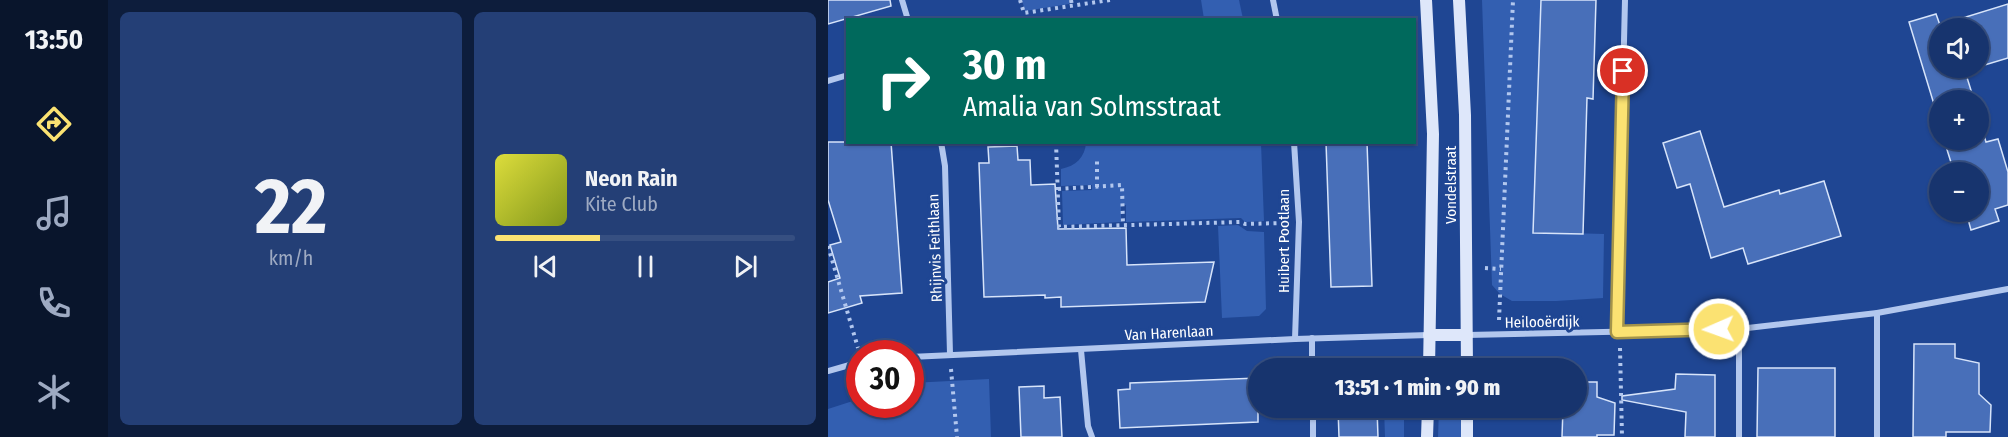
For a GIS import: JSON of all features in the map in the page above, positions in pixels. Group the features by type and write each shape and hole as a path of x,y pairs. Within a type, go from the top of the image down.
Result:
{"street":[{"path":"902,0 907,18"},
{"path":"1273,0 1277,18"},
{"name":"Vondelstraat","path":"1426,0 1433,134 1429,358"},
{"name":"Vondelstraat","path":"1459,0 1466,115 1467,358"},
{"path":"1617,332 1625,0"},
{"path":"828,81 846,76"},
{"name":"Rhijnvis Feithlaan","path":"941,144 945,166 950,354"},
{"name":"Huibert Pootlaan","path":"1294,144 1299,222 1295,339"},
{"name":"Heilooërdijk","path":"1467,335 1739,329 1877,313 2008,289"},
{"path":"1877,313 1877,437"},
{"path":"1738,437 1739,329"},
{"path":"1429,335 1467,335"},
{"name":"Van Harenlaan","path":"924,356 1312,338 1429,335"},
{"path":"1312,338 1312,358"},
{"path":"1081,350 1088,426 1092,437"},
{"path":"828,371 846,366"},
{"path":"1313,418 1313,437"},
{"path":"1427,437 1428,418"},
{"path":"1467,418 1467,437"}],"path":[{"path":"1020,0 1024,14 1110,0"},
{"path":"1071,0 1072,6"},
{"path":"1498,335 1513,0"},
{"path":"1056,144 1059,227 1299,222"},
{"path":"1096,187 1097,158"},
{"path":"1058,189 1122,185 1123,225"},
{"path":"828,246 856,340"},
{"path":"1617,332 1622,354 1622,437"},
{"path":"950,354 957,437"}],"shaded area":[{"path":"1022,0 1069,0 1069,4 1025,11"},
{"path":"1201,0 1239,0 1243,18 1204,18"},
{"path":"1482,0 1542,0 1535,232 1604,234 1603,298 1512,301 1500,294 1492,285"},
{"path":"1086,144 1261,144 1264,221 1245,222 1241,218 1126,222 1126,205 1121,206 1121,222 1063,225 1062,191 1092,190 1092,185 1061,186 1061,169 1071,166 1084,153"},
{"path":"1238,225 1247,231 1264,232 1266,309 1259,316 1222,318 1218,226"},
{"path":"989,379 991,437 828,437 828,409 846,403 846,418 924,418 924,382"},
{"path":"1384,418 1404,418 1404,437 1385,437"},
{"path":"1439,418 1462,418 1462,437 1438,437"}],"building":[{"path":"828,0 890,0 891,6 828,24"},
{"path":"1541,0 1596,0 1593,99 1587,98 1583,234 1533,233"},
{"path":"2008,4 2008,58 1989,64 1989,18 1963,18"},
{"path":"1936,14 1937,18 1929,18 1929,78 1967,78 1971,90 1930,90 1909,22"},
{"path":"1700,131 1724,207 1779,190 1780,194 1824,181 1841,236 1748,264 1743,248 1711,258 1690,184 1677,188 1663,143"},
{"path":"1998,139 2008,172 2008,205 1995,209 1999,221 1971,230 1969,222 1989,222 1989,162 1951,162 1947,150 1989,150 1989,141"},
{"path":"828,142 891,144 902,293 860,296 862,303 828,313 828,282 840,278 830,245 841,242 828,200"},
{"path":"1326,144 1367,144 1372,286 1331,287"},
{"path":"1017,146 1018,160 1030,160 1031,185 1055,184 1058,229 1126,228 1127,265 1214,262 1205,302 1061,307 1061,297 1045,298 1045,295 984,297 979,163 989,163 988,147"},
{"path":"1914,344 1955,344 1955,358 1979,363 1979,394 1991,405 1990,432 1946,432 1946,437 1913,437"},
{"path":"1758,368 1835,368 1835,437 1757,437"},
{"path":"1676,374 1715,375 1715,437 1685,437 1686,412 1622,400 1622,396 1675,389"},
{"path":"1248,378 1248,418 1258,418 1258,422 1120,428 1118,390 1130,389 1130,383"},
{"path":"1587,382 1597,382 1597,397 1615,403 1614,435 1562,437 1563,418 1587,418"},
{"path":"1044,386 1044,398 1060,397 1062,437 1021,437 1019,387"},
{"path":"1338,418 1377,418 1378,437 1339,437"}],"route":[{"path":"1623,71 1617,332 1719,329"}]}
